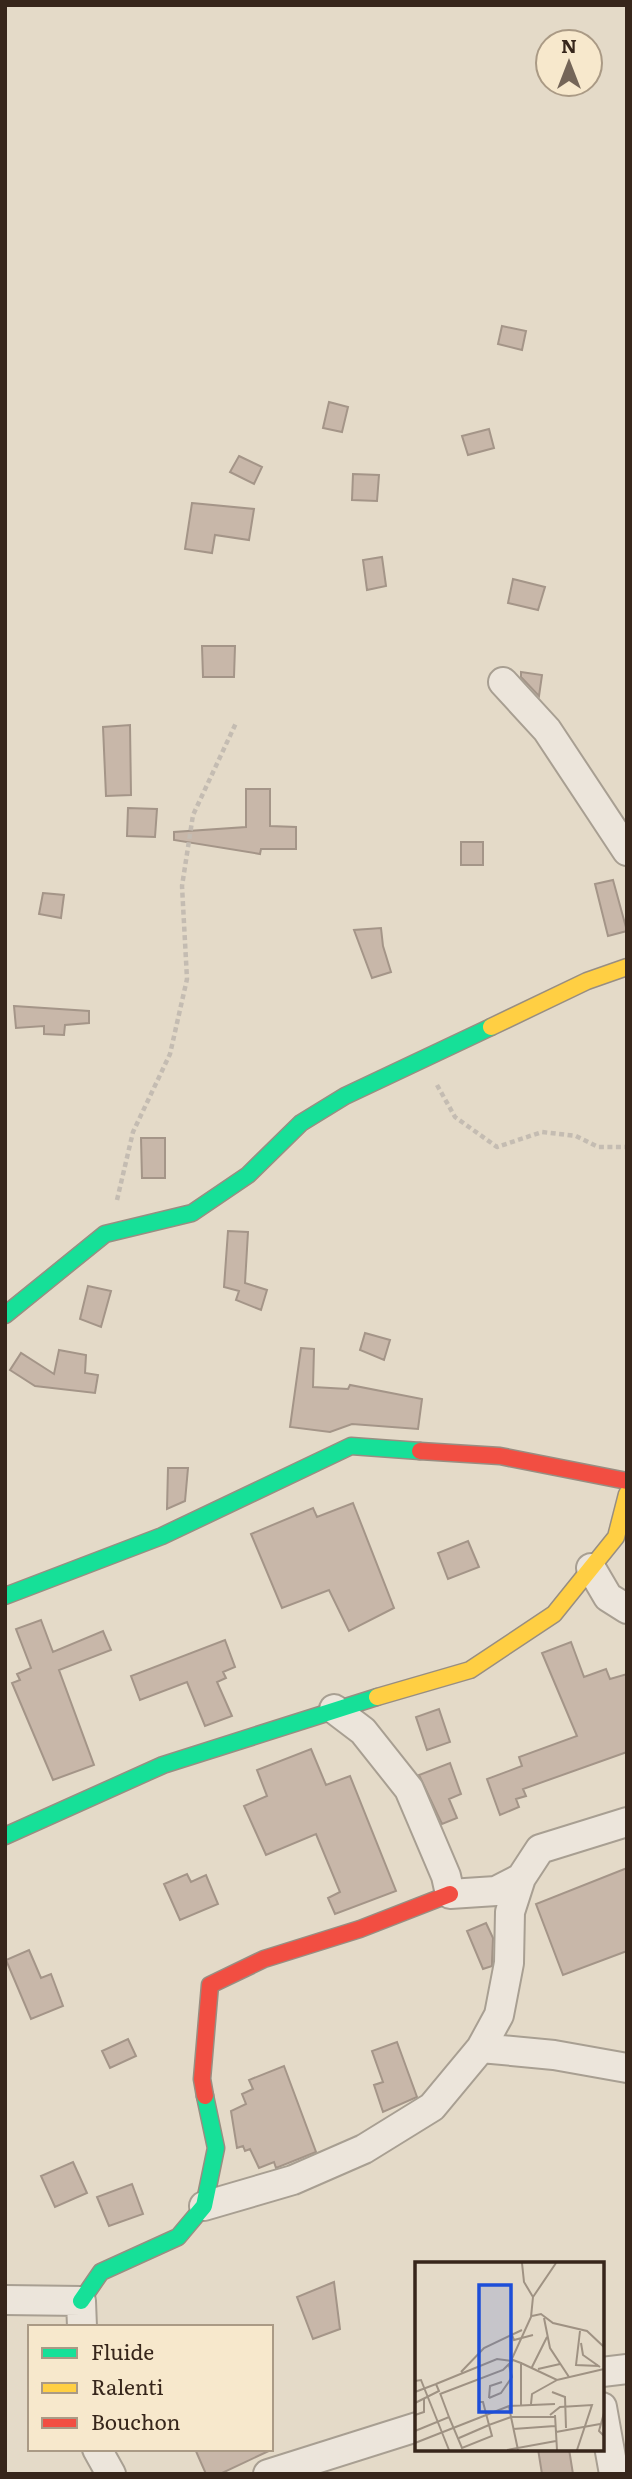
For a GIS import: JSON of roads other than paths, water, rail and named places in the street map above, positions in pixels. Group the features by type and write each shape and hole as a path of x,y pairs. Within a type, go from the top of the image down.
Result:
{"street":[{"path":"503,682 547,730 627,850"},
{"path":"5,1315 105,1234 192,1213 248,1175 301,1123 345,1096 624,963"},
{"path":"5,1596 162,1536 351,1446 500,1456 627,1481"},
{"path":"5,1836 163,1765 334,1709 470,1670 554,1614 616,1537 627,1494"},
{"path":"591,1567 608,1597 627,1609"},
{"path":"334,1709 363,1731 409,1789 446,1876 450,1894"},
{"path":"204,2206 293,2180 363,2149 432,2107 481,2048 499,2015 509,1963 503,1901 540,1849 627,1822"},
{"path":"5,2300 81,2314 101,2272 178,2237 204,2206 216,2148 202,2079 210,1986 231,1971 322,1938 358,1929 450,1894 503,1901"},
{"path":"481,2048 627,2068"},
{"path":"604,2372 627,2369"},
{"path":"604,2418 614,2474"},
{"path":"268,2474 415,2428"},
{"path":"98,2451 111,2474"}]}
